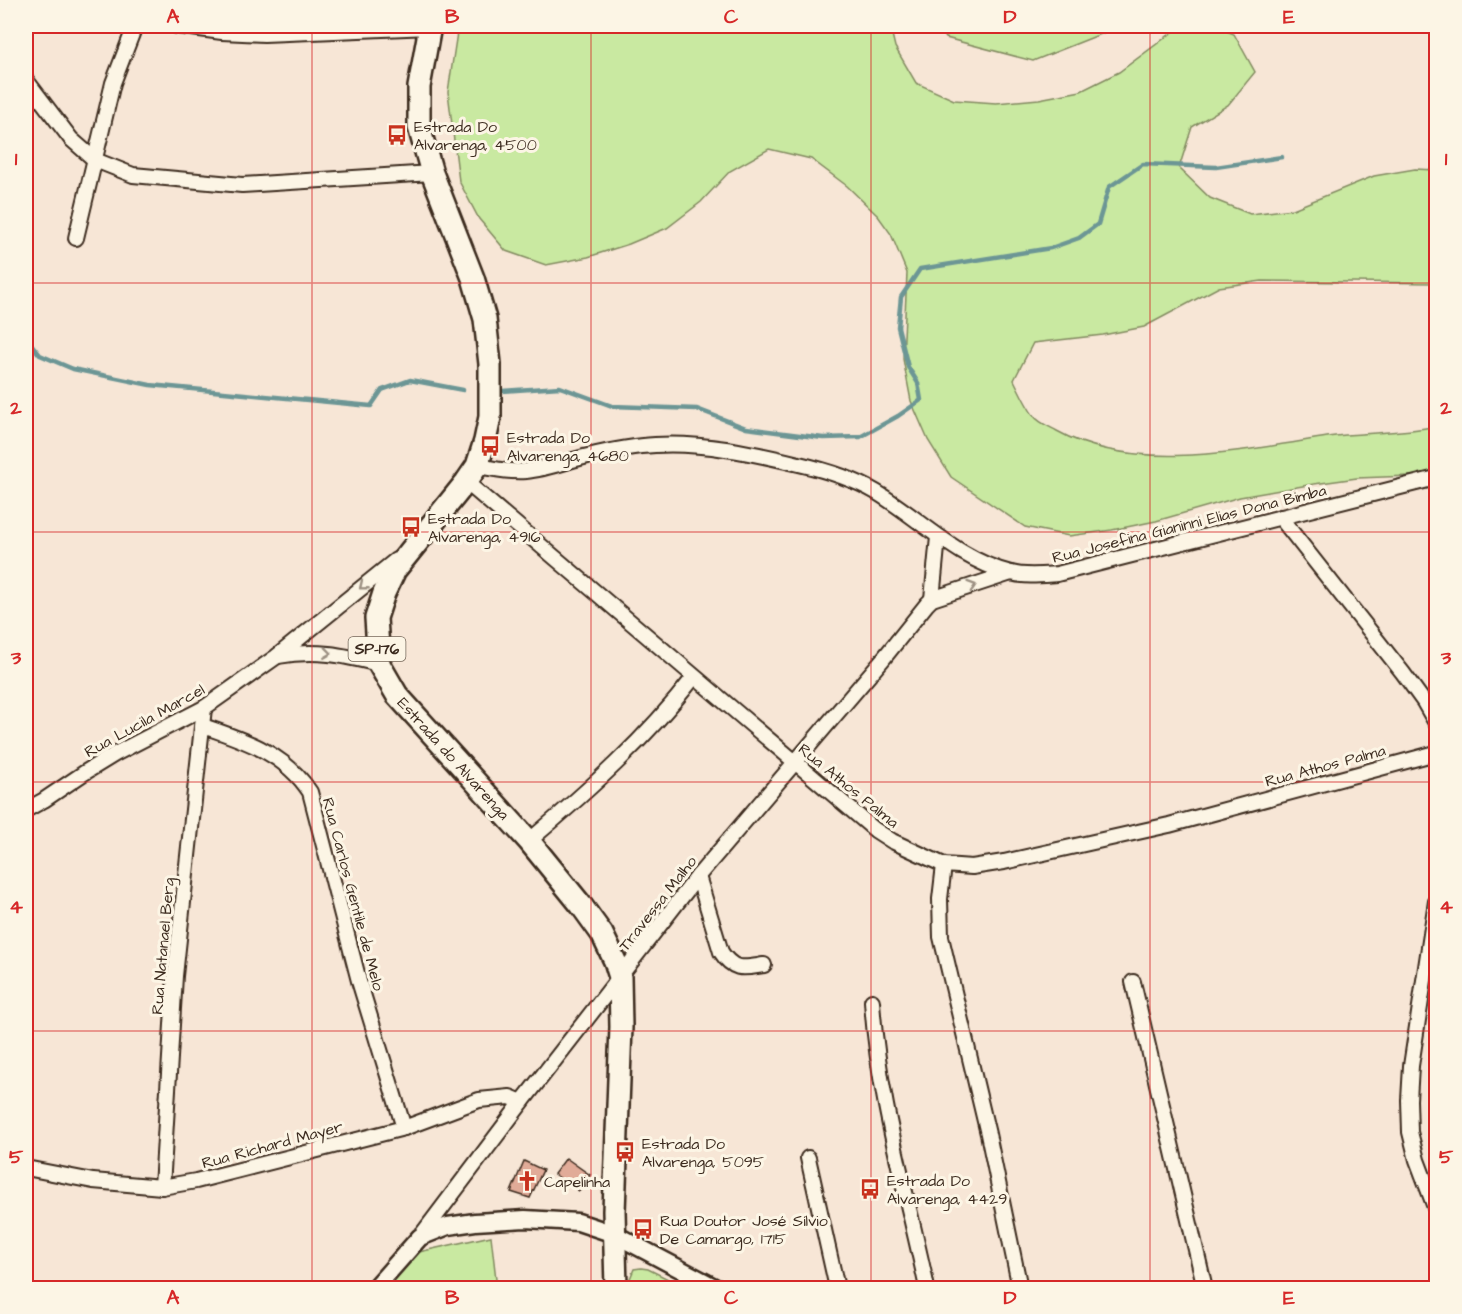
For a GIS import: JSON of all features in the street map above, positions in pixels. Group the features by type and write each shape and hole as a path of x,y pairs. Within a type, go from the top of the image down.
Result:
{"main road":[{"name":"Estrada do Alvarenga","path":"430,26 419,87 419,127 432,173 473,278 485,319 490,372 490,417 485,441 471,474 394,570 376,618 379,664 397,695 529,842 581,905 602,934 620,977 621,1027 614,1234 616,1288"}],"street":[{"path":"76,238 112,83 135,26"},
{"path":"177,26 222,32 264,34 430,26"},
{"path":"26,80 71,139 95,160 133,175 242,185 432,173"},
{"name":"Rua Josefina Gianinni Elias Dona Bimba","path":"471,474 525,471 589,456 656,445 703,447 798,464 837,474 874,491 938,537 978,560 1011,573 1056,574 1437,478"},
{"name":"Rua Athos Palma","path":"471,474 694,676 875,830 901,846 944,865 972,867 1004,862 1169,825 1437,753"},
{"path":"1280,517 1403,673 1437,723"},
{"path":"938,537 932,599 1011,573"},
{"name":"Rua Lucila Marcel","path":"26,810 107,759 204,708 276,657 409,550"},
{"name":"Travessa Malho","path":"420,1237 698,876 932,599"},
{"name":"Rua Lucila Marcel","path":"276,657 316,652 379,664"},
{"path":"529,842 578,800 642,739 694,676"},
{"name":"Rua Natanael Berg","path":"162,1187 175,976 204,708"},
{"name":"Rua Carlos Gentile de Melo","path":"203,726 252,743 277,758 303,781 310,792 359,981 404,1128"},
{"path":"944,865 940,899 941,937 988,1134 1020,1288"},
{"path":"698,876 721,952 726,960 742,968 765,965"},
{"path":"1437,902 1411,1066 1409,1100 1410,1132 1417,1160 1437,1210"},
{"path":"1133,982 1205,1288"},
{"path":"872,1000 874,1028 889,1118 927,1288"},
{"name":"Rua Richard Mayer","path":"26,1168 93,1181 162,1187 196,1181 404,1128 479,1100 510,1097 522,1102"},
{"path":"808,1158 837,1288"},
{"path":"375,1288 420,1237 448,1226 525,1219 578,1222 614,1234 716,1288"}],"green space":[{"path":"458,26 890,26 895,47 916,83 954,100 996,103 1039,99 1081,91 1119,72 1181,26 1214,26 1234,34 1255,72 1228,105 1192,127 1179,168 1210,198 1250,214 1293,209 1374,176 1415,169 1436,170 1436,283 1262,281 1219,287 1144,327 1103,335 1033,343 1014,380 1028,408 1042,423 1087,444 1120,452 1190,455 1261,448 1327,437 1436,426 1436,475 1357,478 1314,484 1240,497 1156,521 1069,536 1025,527 951,477 928,440 911,401 903,359 907,273 891,234 878,216 847,186 811,159 769,149 730,171 701,202 667,228 629,244 588,257 546,265 506,251 479,219 459,181 448,92"},
{"path":"938,26 1115,26 1111,30 1033,61 946,38"},
{"path":"491,1236 497,1288 385,1288 419,1252"},
{"path":"634,1269 648,1269 686,1288 631,1288 629,1281"}],"building":[{"path":"566,1158 590,1175 579,1191 554,1174"},
{"name":"Capelinha","path":"524,1161 543,1170 530,1198 511,1192"}],"waterway":[{"path":"502,391 560,387 612,406 697,409 746,428 823,438 860,437 921,400 918,383 908,367 898,327 901,297 920,269 1051,248 1079,238 1098,224 1109,187 1143,164 1216,167 1282,157"},
{"path":"26,338 40,355 73,369 150,385 371,406 382,390 410,380 463,390"}],"place":[{"name":"Estrada Do Alvarenga, 4500","path":"397,135"},
{"name":"Estrada Do Alvarenga, 4680","path":"490,446"},
{"name":"Estrada Do Alvarenga, 4916","path":"411,527"},
{"name":"Estrada Do Alvarenga, 5095","path":"625,1152"},
{"name":"Capelinha","path":"527,1181"},
{"name":"Estrada Do Alvarenga, 4429","path":"870,1189"},
{"name":"Rua Doutor José Sílvio De Camargo, 1715","path":"643,1229"}]}
